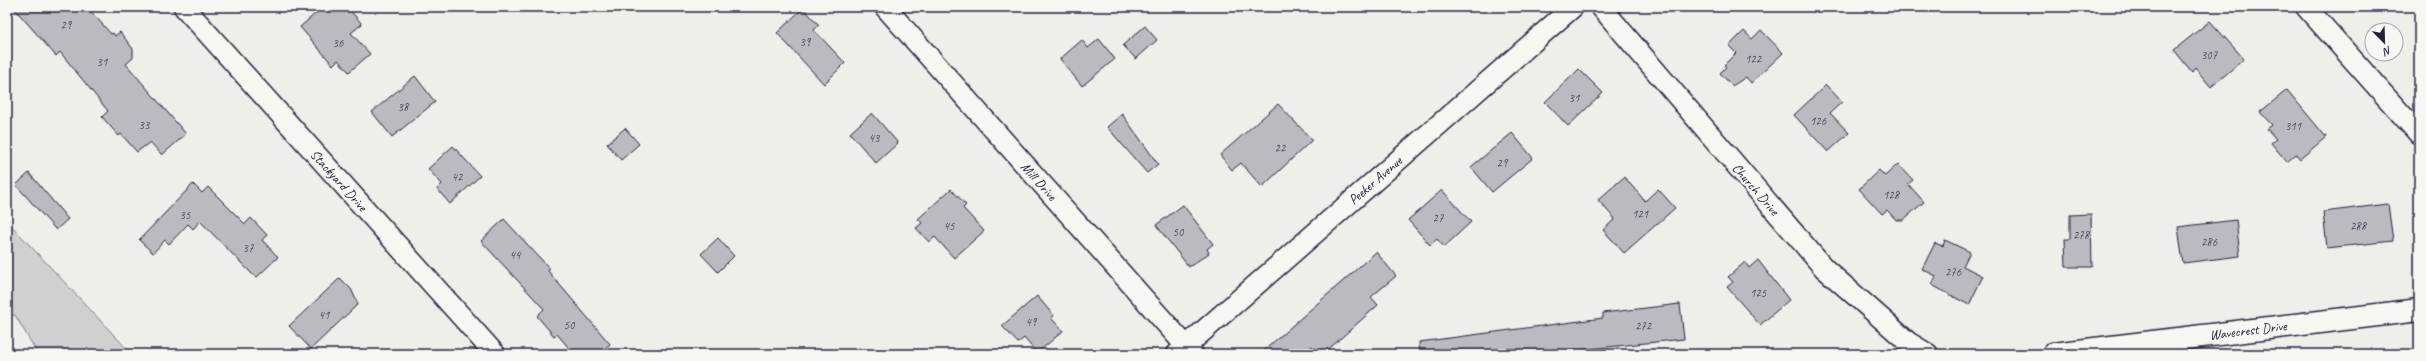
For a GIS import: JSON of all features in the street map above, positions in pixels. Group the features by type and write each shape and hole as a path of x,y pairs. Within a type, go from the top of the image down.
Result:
{"street":[{"name":"Stackyard Drive","path":"184,7 495,354"},
{"name":"Mill Drive","path":"886,7 1185,351"},
{"name":"Peeker Avenue","path":"1185,351 1573,7"},
{"name":"Church Drive","path":"1601,7 1824,268 1908,342 1928,354"},
{"path":"2306,7 2419,134"},
{"name":"Wavecrest Drive","path":"2053,354 2419,310"}],"shaded area":[{"path":"7,221 128,350 126,354 38,354 15,315 7,315"}],"building":[{"path":"13,7 87,7 111,34 113,33 115,36 120,32 133,49 133,58 126,64 186,134 162,155 150,142 137,152 121,134 119,136 102,117 108,111 60,52 56,56"},
{"path":"323,7 347,7 362,24 351,33 370,54 349,72 338,60 333,65 300,27"},
{"path":"803,8 819,25 814,30 845,63 824,84 777,33"},
{"path":"2210,21 2244,59 2211,87 2195,68 2192,72 2174,50"},
{"path":"1145,26 1157,40 1136,59 1123,45"},
{"path":"1761,30 1783,53 1751,83 1746,77 1732,86 1720,73 1726,67 1724,65 1736,53 1729,46 1744,31 1752,39"},
{"path":"1099,39 1115,59 1082,86 1060,59 1082,40 1088,48"},
{"path":"1579,69 1603,93 1568,126 1545,102"},
{"path":"415,76 435,102 392,137 372,112"},
{"path":"1826,85 1842,102 1830,113 1849,133 1828,152 1794,115"},
{"path":"2287,90 2326,137 2300,159 2296,154 2287,162 2271,143 2276,139 2267,129 2272,125 2260,112"},
{"path":"1278,104 1312,140 1262,187 1241,163 1232,170 1220,155"},
{"path":"872,113 898,143 876,163 850,133"},
{"path":"1122,114 1158,164 1147,173 1107,127"},
{"path":"625,128 639,144 621,160 607,144"},
{"path":"1512,133 1533,158 1492,192 1471,167"},
{"path":"453,146 480,176 450,204 437,189 442,184 428,169"},
{"path":"1898,164 1913,180 1908,184 1924,202 1903,220 1896,220 1887,210 1882,214 1859,189 1879,170 1885,176"},
{"path":"29,173 68,219 56,230 16,185"},
{"path":"1624,177 1645,201 1658,189 1675,208 1624,253 1603,230 1615,219 1598,200"},
{"path":"193,184 202,193 208,187 245,224 251,218 267,235 262,240 278,257 256,278 200,221 193,229 188,224 169,244 165,240 153,253 139,240"},
{"path":"951,189 966,205 963,208 984,231 954,258 935,237 929,242 916,228 922,223 918,219"},
{"path":"1442,190 1471,222 1444,247 1437,239 1430,245 1408,220"},
{"path":"2388,204 2393,241 2327,248 2323,212"},
{"path":"1183,205 1213,244 1207,249 1209,253 1189,267 1156,225"},
{"path":"2091,214 2092,267 2066,267 2065,239 2070,239 2070,215"},
{"path":"504,219 550,269 548,271 610,344 599,354 574,354 557,334 554,336 537,316 544,309 481,241"},
{"path":"2236,220 2240,256 2183,263 2178,227"},
{"path":"718,238 734,256 718,272 701,254"},
{"path":"1945,240 1970,252 1963,266 1983,276 1969,305 1932,285 1936,276 1922,269 1935,243 1943,246"},
{"path":"1376,252 1396,276 1371,297 1378,305 1323,354 1320,354 1312,346 1304,354 1260,354"},
{"path":"1758,260 1789,300 1760,325 1727,287 1733,282 1728,277 1745,262 1749,268"},
{"path":"340,278 351,289 358,304 311,349 289,326"},
{"path":"1037,296 1054,316 1051,318 1063,331 1037,353 1024,338 1018,343 1002,326"},
{"path":"1680,304 1684,339 1541,354 1420,354 1419,342 1603,318 1603,313"}]}
